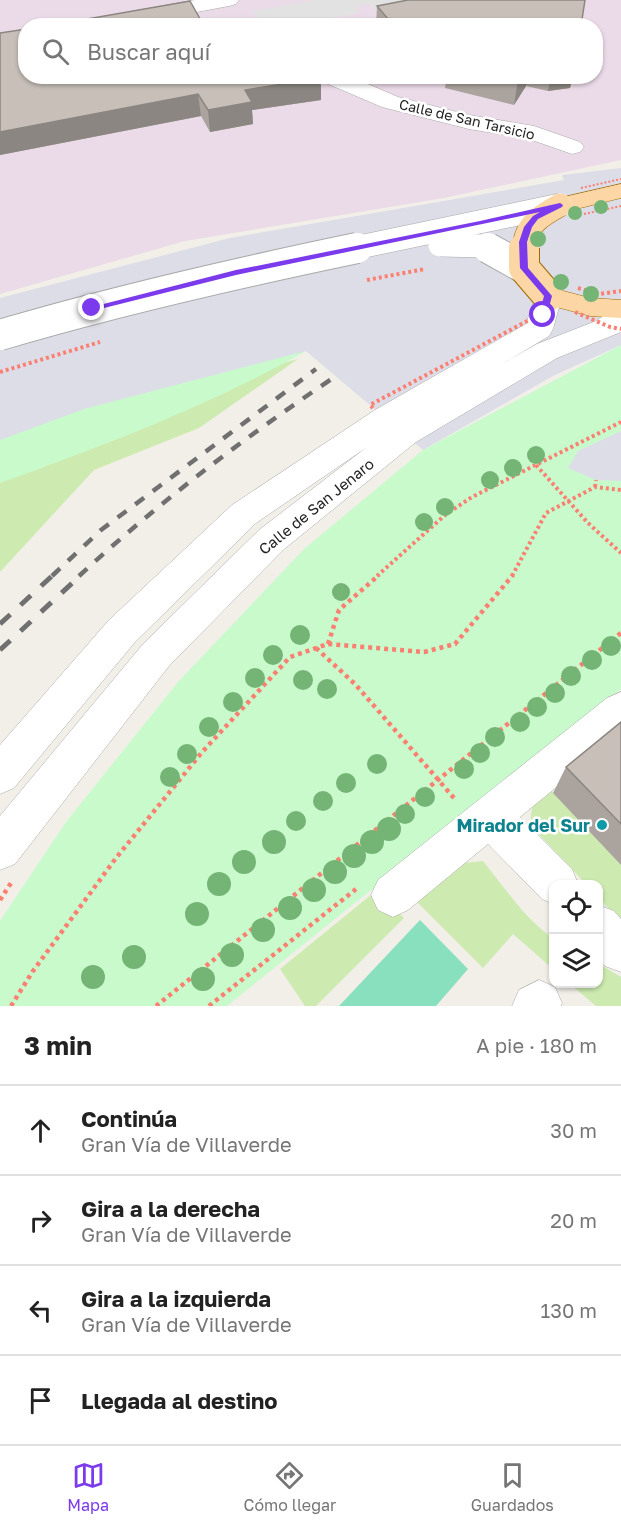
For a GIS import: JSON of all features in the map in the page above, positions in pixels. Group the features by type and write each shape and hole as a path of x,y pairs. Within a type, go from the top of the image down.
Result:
{"main road":[{"path":"621,191 560,205 536,217 528,227 523,242 524,268 540,305 621,309"}],"street":[{"path":"121,18 189,3 229,0"},
{"path":"189,3 212,18"},
{"name":"Calle de San Tarsicio","path":"348,84 390,102 469,122 534,133 572,147"},
{"path":"0,335 92,308 236,273 480,224 560,205"},
{"path":"0,348 141,309 258,281 440,245 484,246 524,268"},
{"name":"Calle de San Jenaro","path":"0,775 122,631 244,514 388,420 539,329 540,305"},
{"name":"Calle de San Jenaro","path":"0,849 156,655 388,420 606,328 621,318"},
{"path":"393,895 476,811 621,710"},
{"path":"476,811 552,880"},
{"path":"603,932 621,950"}],"path":[{"path":"366,280 430,268"},
{"path":"577,288 600,294 621,291"},
{"path":"388,420 370,405 526,323 540,305"},
{"path":"0,372 106,340"},
{"path":"328,644 339,610 445,515 472,497 621,422"},
{"path":"536,465 588,523 621,553"},
{"path":"595,487 596,480"},
{"path":"11,1006 33,971 116,858 203,751 290,657 328,644 424,652 455,644 509,582 546,513 568,499 595,487 621,490"},
{"path":"156,1006 621,633"},
{"path":"316,648 355,684 437,779 476,811"}],"shaded area":[{"path":"0,0 621,0 621,160 444,198 185,241 0,294"},
{"path":"316,0 426,0 374,10 368,4 356,6 360,13 331,18 257,18 252,11"},
{"path":"621,168 621,345 553,376 423,450 306,351 84,409 0,440 0,298 230,238 564,180 562,175"},
{"path":"621,431 621,481 596,480 568,468 578,451"}],"green space":[{"path":"299,284 370,405 306,351 194,407 0,483 0,364"},
{"path":"621,345 621,689 227,1006 0,1006 0,921 66,822 178,682 304,549 423,450"},
{"path":"298,359 199,428 94,470 0,572 0,447 88,415"},
{"path":"547,786 621,865 621,922 603,902 603,880 582,880 530,825 532,807"},
{"path":"483,861 524,912 549,935 549,966 513,934 483,968 411,896 444,865"},
{"path":"377,890 404,918 316,1006 305,1006 280,969"},
{"path":"420,920 468,969 436,1006 339,1006"},
{"path":"603,966 621,977 621,1006 596,1006 575,988 603,988"}],"building":[{"path":"408,0 585,0 582,18 387,18 377,6"},
{"path":"190,1 200,18 93,18"},
{"path":"18,30 18,84 283,84 245,90 252,102 208,110 198,94 0,132 0,33"},
{"path":"621,722 621,824 566,767"}],"railway":[{"path":"52,576 101,530 316,369"},
{"path":"79,576 202,472 333,378"},
{"path":"0,624 53,575"},
{"path":"0,650 81,575"}],"place":[{"name":"Mirador del Sur","path":"602,825"}],"route":[{"path":"92,308 236,273 480,224 560,205 536,217 528,227 523,242 524,268 548,296 543,315"}]}
